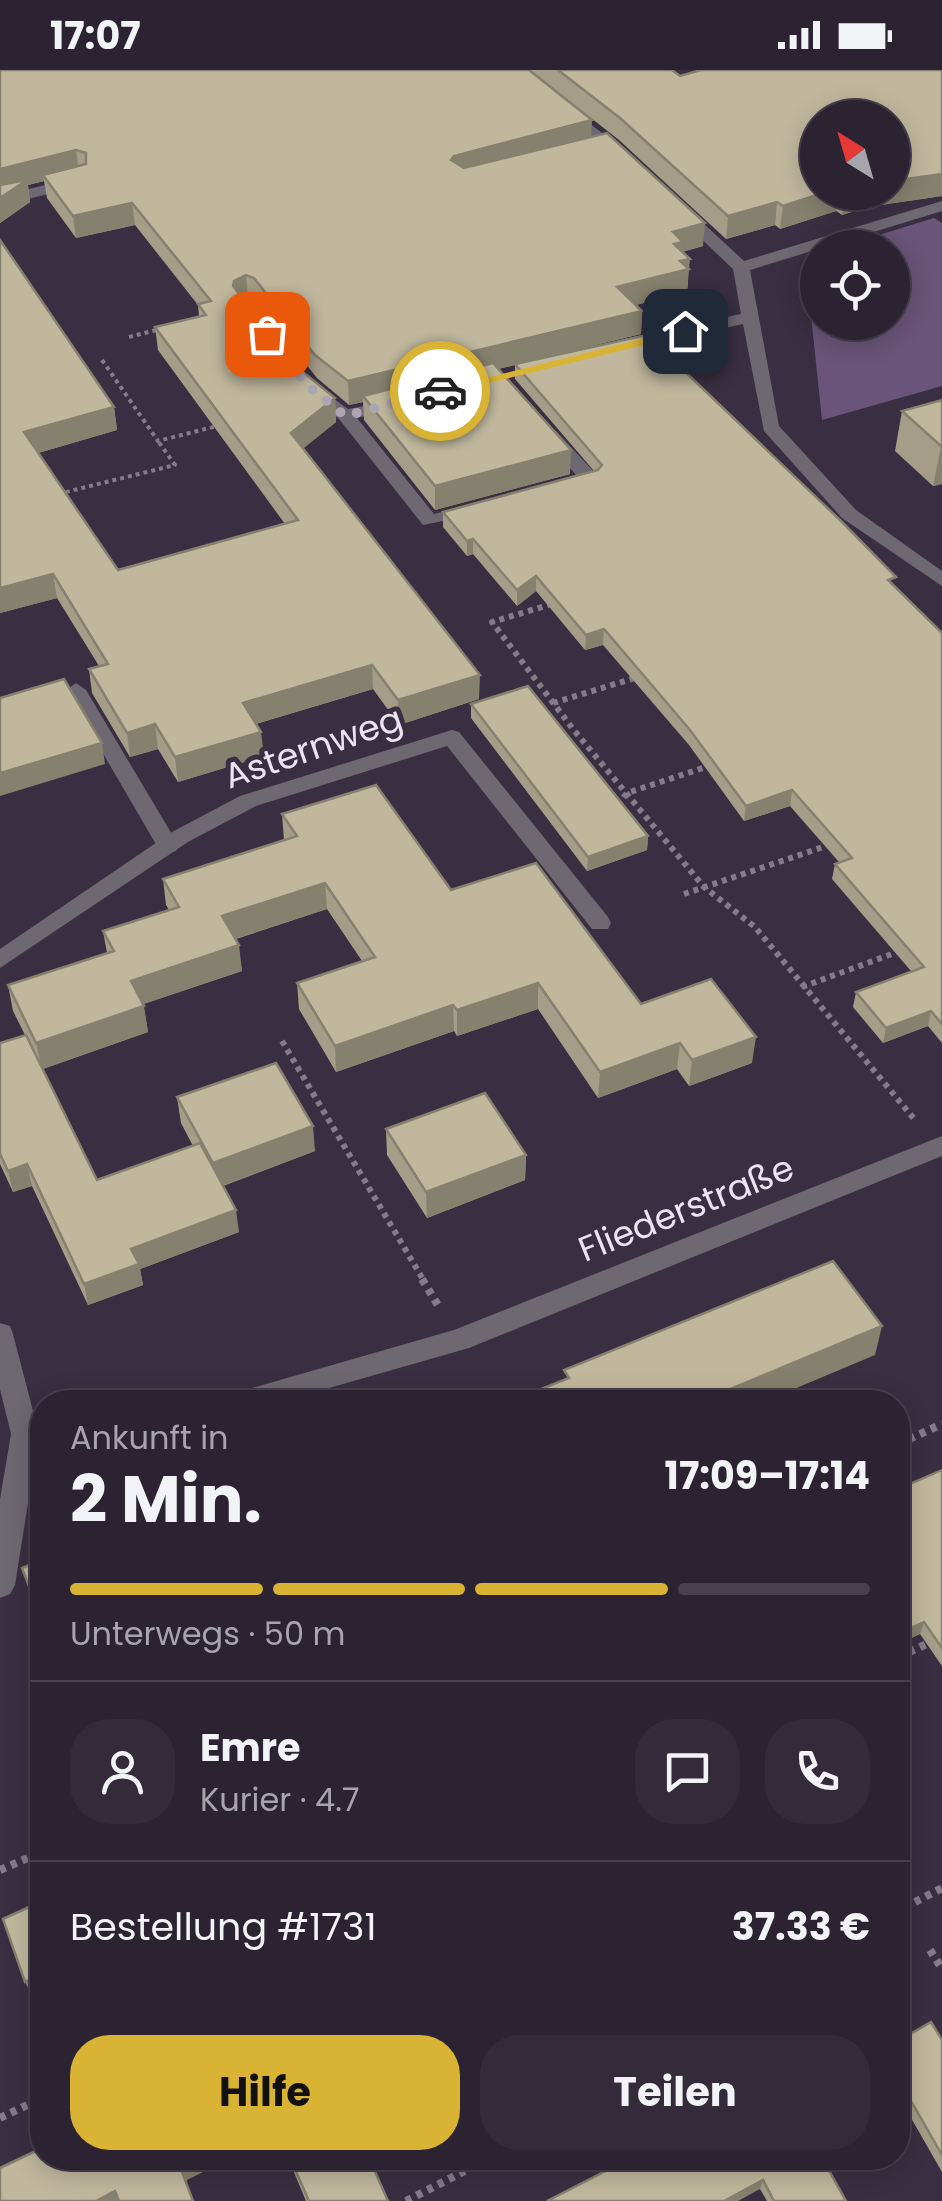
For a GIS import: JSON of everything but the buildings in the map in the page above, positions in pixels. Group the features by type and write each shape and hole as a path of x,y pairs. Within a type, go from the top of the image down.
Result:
{"street":[{"path":"516,70 640,173"},
{"path":"592,151 611,146"},
{"path":"0,201 80,181"},
{"path":"668,200 741,267 770,427 850,514 942,580"},
{"path":"741,267 942,206"},
{"path":"603,350 749,318"},
{"path":"296,370 345,416 430,522 501,502"},
{"path":"345,416 421,396"},
{"path":"536,492 589,478 537,420"},
{"path":"76,690 168,846"},
{"name":"Asternweg","path":"0,960 168,846 248,802 452,737 600,924"},
{"name":"Fliederstraße","path":"284,1390 458,1340 941,1148"},
{"path":"0,1334 30,1423"},
{"path":"2,1567 30,1452"}],"path":[{"path":"130,337 180,324"},
{"path":"58,494 174,465 102,360"},
{"path":"158,441 232,422"},
{"path":"568,599 492,622 573,729 704,887 755,927 941,1148"},
{"path":"553,703 646,674"},
{"path":"560,734 573,729"},
{"path":"610,814 627,792 720,762"},
{"path":"684,894 832,844"},
{"path":"802,987 907,948"},
{"path":"282,1041 458,1340"},
{"path":"910,1439 942,1424"},
{"path":"910,1652 942,1637"},
{"path":"0,1870 30,1857"},
{"path":"915,1902 942,1888"},
{"path":"930,1950 942,1970"},
{"path":"0,2118 30,2104"},
{"path":"406,2201 467,2170"}],"shaded area":[{"path":"934,218 942,223 942,386 822,420 814,340 910,340 910,230 895,230"}],"way so far":[{"path":"267,334 308,386 345,416 440,391"}],"route":[{"path":"440,391 685,331"}]}
